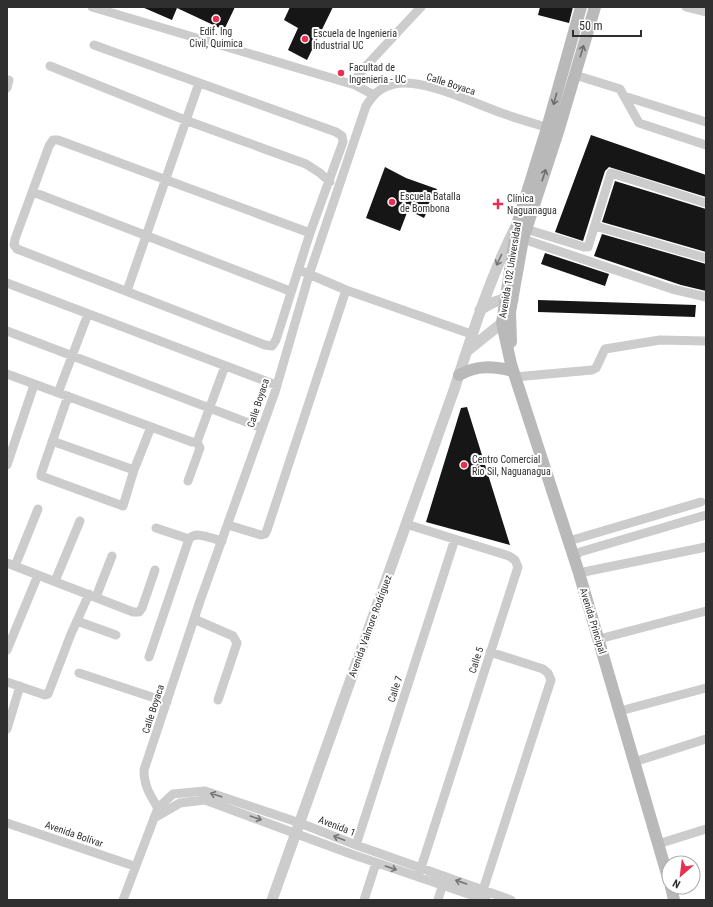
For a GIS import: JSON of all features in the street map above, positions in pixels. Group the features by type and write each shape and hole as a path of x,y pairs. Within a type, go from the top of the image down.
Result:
{"main road":[{"name":"Avenida 102 Universidad","path":"513,371 502,323 509,304 522,231 553,130 581,7"},
{"name":"Avenida 102 Universidad","path":"553,130 575,75 595,7"},
{"name":"Avenida 102 Universidad","path":"509,304 513,371"},
{"path":"459,375 478,367 513,371"},
{"name":"Avenida Principal","path":"513,371 579,573 661,855"}],"street":[{"path":"92,7 355,85 374,95"},
{"path":"355,85 354,81 366,66 421,7"},
{"path":"686,7 706,12"},
{"path":"94,45 338,133 342,136 343,142 290,291 276,340 272,346 265,345 17,249 14,245 15,239 49,146 53,140 58,140 310,233"},
{"path":"50,66 185,120 306,164 330,182"},
{"path":"575,75 620,89 639,123 706,145"},
{"path":"127,291 164,179 199,83"},
{"name":"Calle Boyaca","path":"158,808 147,790 144,780 144,770 194,619 262,428 309,275 366,106 374,95 383,87 395,84 420,85 553,130"},
{"path":"624,96 706,122"},
{"path":"522,231 586,247 595,226 611,172 706,203"},
{"path":"33,192 290,291"},
{"path":"595,226 706,258"},
{"path":"522,231 672,289 706,297"},
{"name":"Avenida Valmore Rodríguez","path":"272,900 459,375 471,334 498,262 522,231"},
{"path":"298,270 346,290 471,334"},
{"path":"7,283 276,385"},
{"path":"228,525 261,535 265,534 346,290"},
{"path":"480,310 493,302 509,304"},
{"path":"58,394 88,314"},
{"path":"467,351 502,323"},
{"path":"7,331 262,428"},
{"path":"513,371 592,370 596,368 605,349 660,340 705,341"},
{"path":"188,481 200,448 197,442 225,366"},
{"path":"8,378 68,396 192,442 197,442"},
{"path":"7,465 34,385"},
{"path":"68,396 41,476 120,506 124,504 134,470 151,427"},
{"path":"52,441 134,470"},
{"path":"569,541 701,502"},
{"path":"38,509 11,565 133,612 139,612 142,608 155,570"},
{"path":"574,557 580,552 706,515"},
{"path":"55,581 80,521"},
{"name":"Calle 5","path":"406,524 509,556 515,560 518,567 419,872"},
{"path":"156,528 188,539"},
{"path":"149,657 188,539 192,535 196,534 222,541"},
{"name":"Calle 7","path":"356,845 455,539"},
{"path":"579,573 706,547"},
{"path":"7,682 45,695 48,694 77,621 92,596 112,556"},
{"path":"7,650 38,575"},
{"path":"599,639 706,611"},
{"path":"194,619 233,636 236,639 237,643 218,700"},
{"path":"77,621 116,635"},
{"path":"483,890 551,680 548,673 543,669 490,652"},
{"path":"79,673 167,702"},
{"path":"7,729 20,686"},
{"path":"620,711 706,688"},
{"path":"634,762 706,739"},
{"name":"Avenida 1","path":"158,808 173,794 205,791 298,828 376,863 419,872"},
{"name":"Avenida 1","path":"154,818 180,803 205,800 356,845 486,900"},
{"path":"123,900 134,866 158,808"},
{"name":"Avenida Bolívar","path":"7,823 134,866"},
{"path":"658,844 706,829"},
{"path":"364,900 376,863"},
{"path":"438,900 444,881"},
{"name":"Avenida 1","path":"444,881 483,890 510,900"}],"building":[{"name":"Edif. Ing Civil, Quimica","path":"142,7 235,7 224,30 177,8 172,20"},
{"name":"Escuela de Ingenieria Industrial UC","path":"290,7 333,7 307,60 288,50 298,28 284,20"},
{"path":"540,7 573,7 569,23 538,15"},
{"path":"591,135 706,175 706,197 609,167 605,171 583,241 555,232"},
{"path":"385,167 406,178 437,189 424,218 408,210 400,231 366,218"},
{"path":"615,181 706,209 706,252 602,222"},
{"path":"602,234 706,264 706,291 681,285 594,256"},
{"path":"545,253 609,274 605,286 541,264"},
{"path":"538,300 696,305 695,317 538,312"},
{"name":"Centro Comercial Rio Sil, Naguanagua","path":"467,407 510,545 426,522 461,408"}],"place":[{"name":"Edif. Ing Civil, Quimica","path":"216,19"},
{"name":"Escuela de Ingenieria Industrial UC","path":"305,39"},
{"name":"Facultad de Ingenieria - UC","path":"341,73"},
{"name":"Escuela Batalla de Bombona","path":"392,202"},
{"name":"Clínica Naguanagua","path":"498,204"},
{"name":"Centro Comercial Rio Sil, Naguanagua","path":"464,465"}]}
